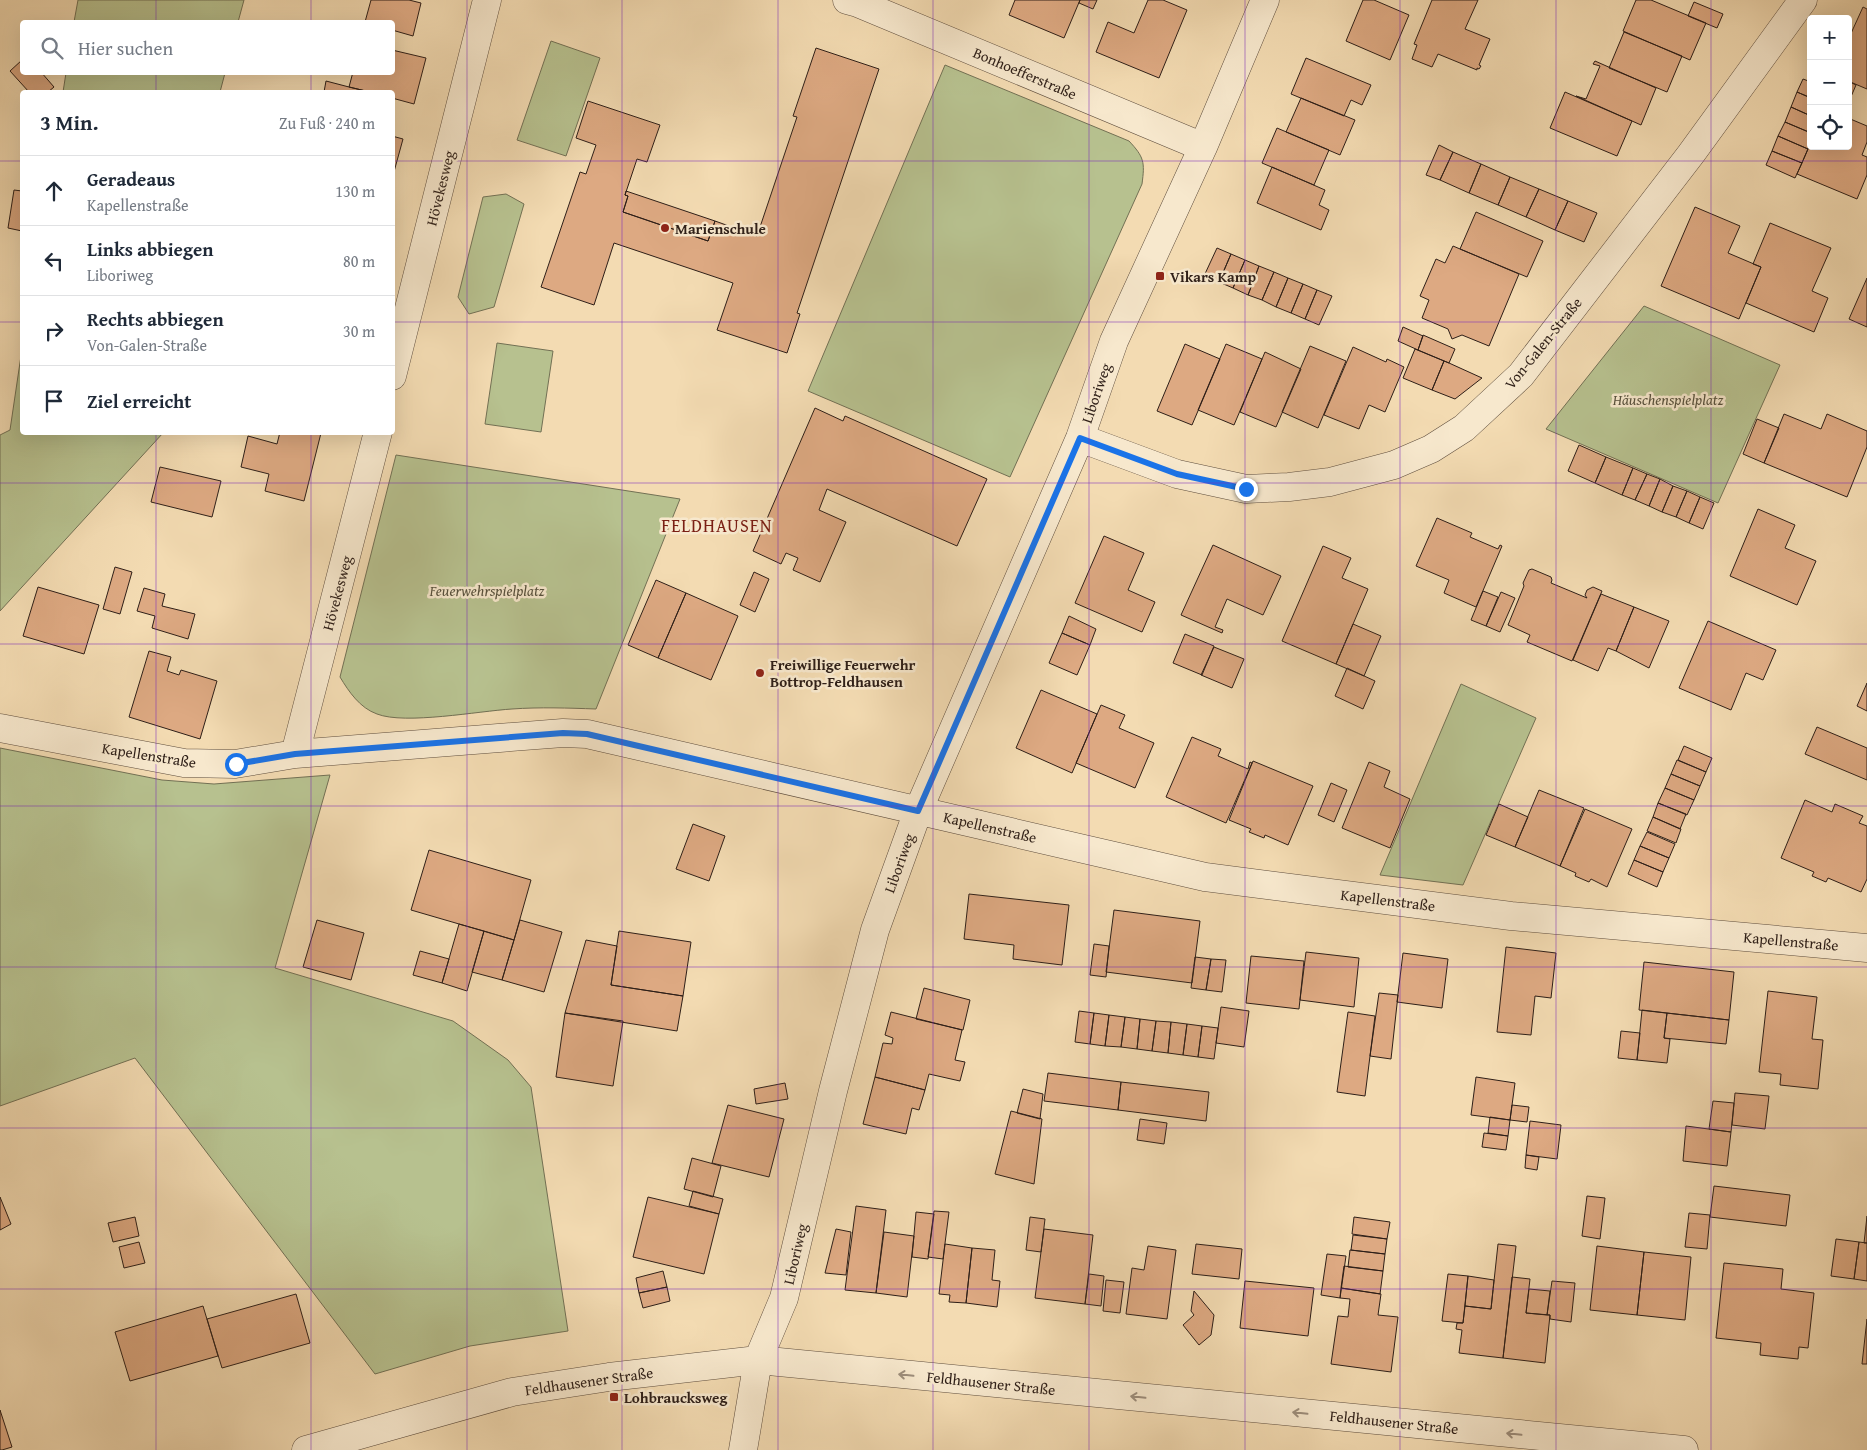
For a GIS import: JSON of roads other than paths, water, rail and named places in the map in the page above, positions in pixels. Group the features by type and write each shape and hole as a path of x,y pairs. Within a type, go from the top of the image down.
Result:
{"street":[{"name":"Hövekesweg","path":"395,364 487,0"},
{"name":"Bonhoefferstraße","path":"847,0 1203,147"},
{"name":"Liboriweg","path":"758,1360 784,1298 833,1091 875,930 918,811 1080,438 1114,341 1203,147 1266,0"},
{"name":"Von-Galen-Straße","path":"1080,438 1177,474 1246,489 1330,482 1394,465 1431,449 1464,428 1521,374 1691,154 1803,0"},
{"name":"Hövekesweg","path":"295,754 377,435"},
{"name":"Kapellenstraße","path":"0,728 184,763 236,764 295,754 563,733 587,734 1205,877 1511,916 1867,948"},
{"name":"Feldhausener Straße","path":"306,1450 512,1392 609,1377 758,1360 1684,1450"},
{"path":"743,1450 758,1360"}],"place":[{"name":"Marienschule","path":"665,228"},
{"name":"Vikars Kamp","path":"1160,276"},
{"name":"Freiwillige Feuerwehr Bottrop-Feldhausen","path":"760,673"},
{"name":"Lohbraucksweg","path":"614,1397"}],"district":[{"name":"FELDHAUSEN","path":"717,525"}],"park label":[{"name":"Häuschenspielplatz","path":"1668,399"},
{"name":"Feuerwehrspielplatz","path":"487,590"}]}
